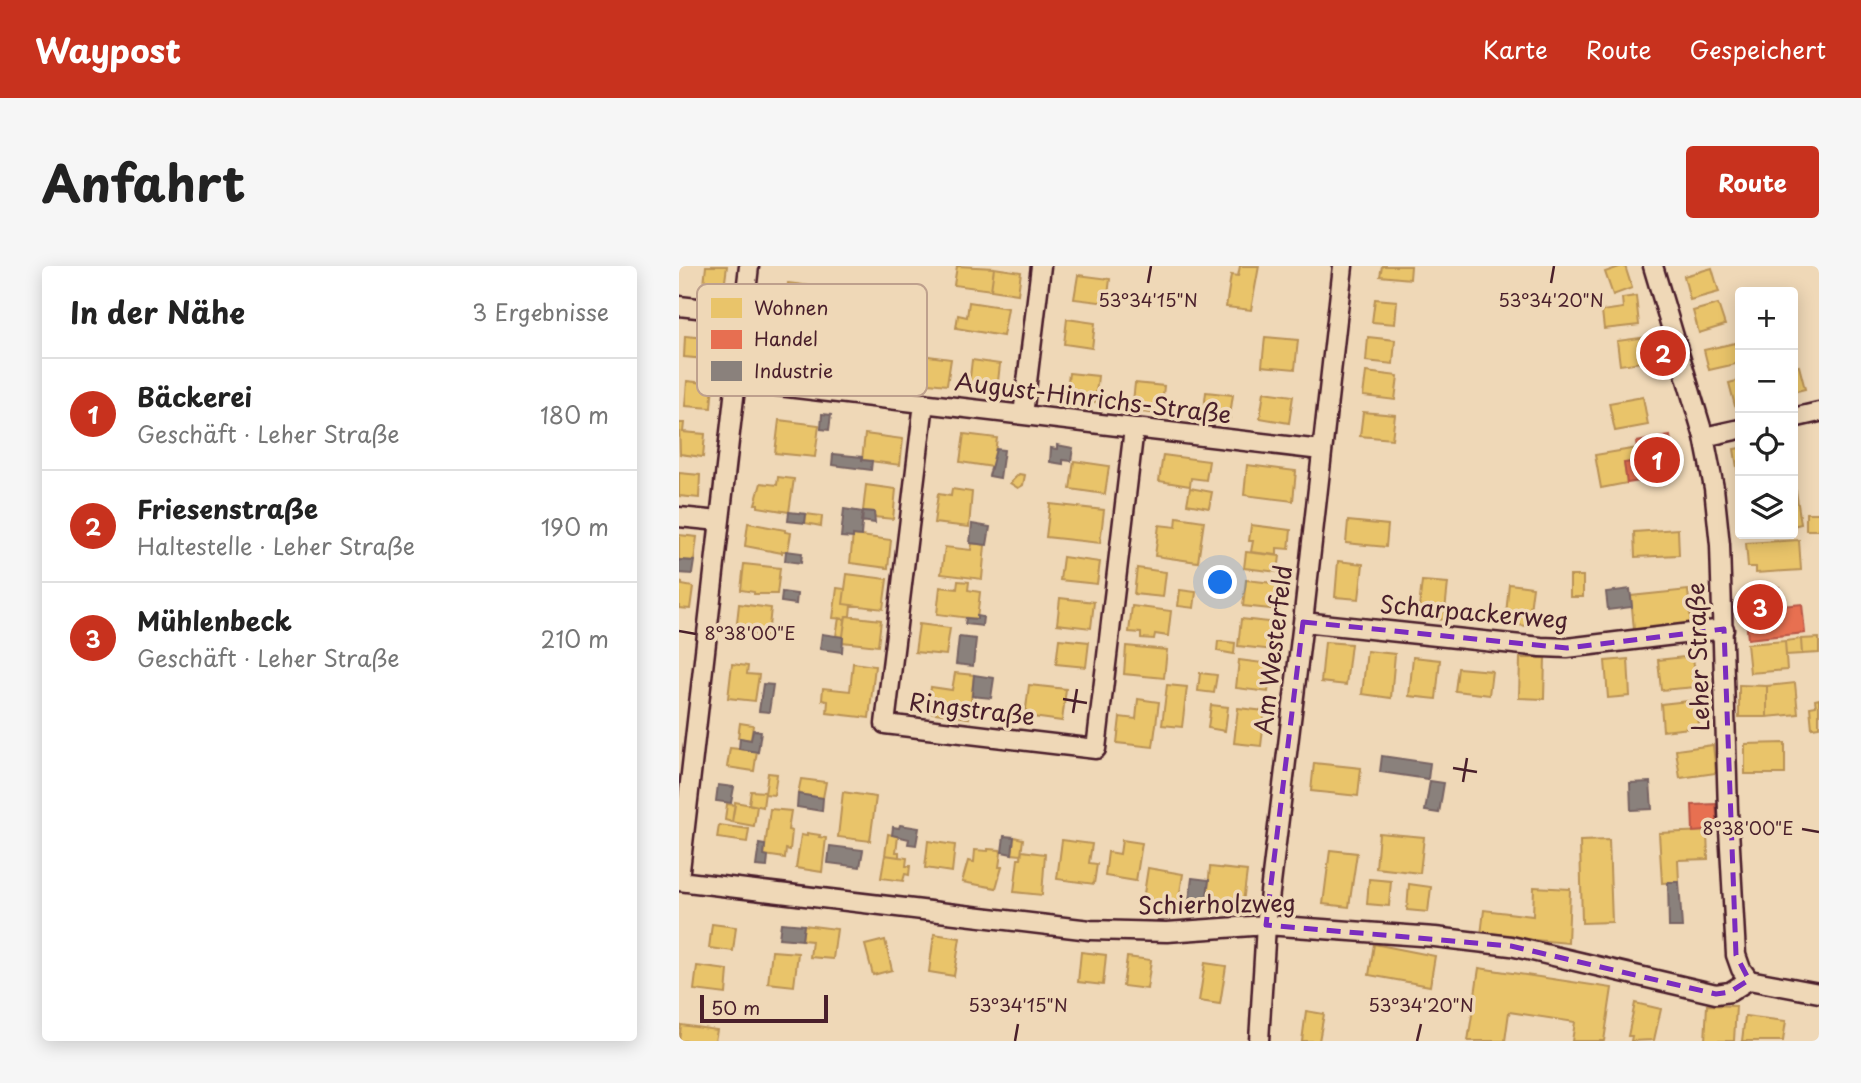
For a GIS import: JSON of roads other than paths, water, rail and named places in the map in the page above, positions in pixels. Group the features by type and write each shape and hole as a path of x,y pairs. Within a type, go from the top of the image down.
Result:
{"street":[{"path":"747,284 749,266"},
{"path":"1023,415 1041,266"},
{"name":"Am Westerfeld","path":"1263,1038 1266,925 1343,266"},
{"name":"Leher Straße","path":"1653,266 1704,437 1714,488 1724,629 1728,811 1736,956 1749,979"},
{"path":"679,306 697,308"},
{"path":"679,880 688,712 719,521 733,396"},
{"name":"August-Hinrichs-Straße","path":"864,396 1321,450"},
{"name":"Ringstraße","path":"924,403 885,724 1096,749 1134,428"},
{"path":"1798,417 1819,412"},
{"path":"1704,437 1735,430"},
{"path":"679,517 719,521"},
{"name":"Scharpackerweg","path":"1303,622 1567,648 1724,629"},
{"name":"Schierholzweg","path":"679,880 1090,930 1167,932 1266,925 1435,937 1511,946 1716,994 1730,992 1749,979"},
{"path":"1749,979 1819,993"}],"place":[{"name":"Friesenstraße","path":"1663,353"},
{"name":"Bäckerei","path":"1657,460"},
{"name":"Mühlenbeck","path":"1760,607"}]}
